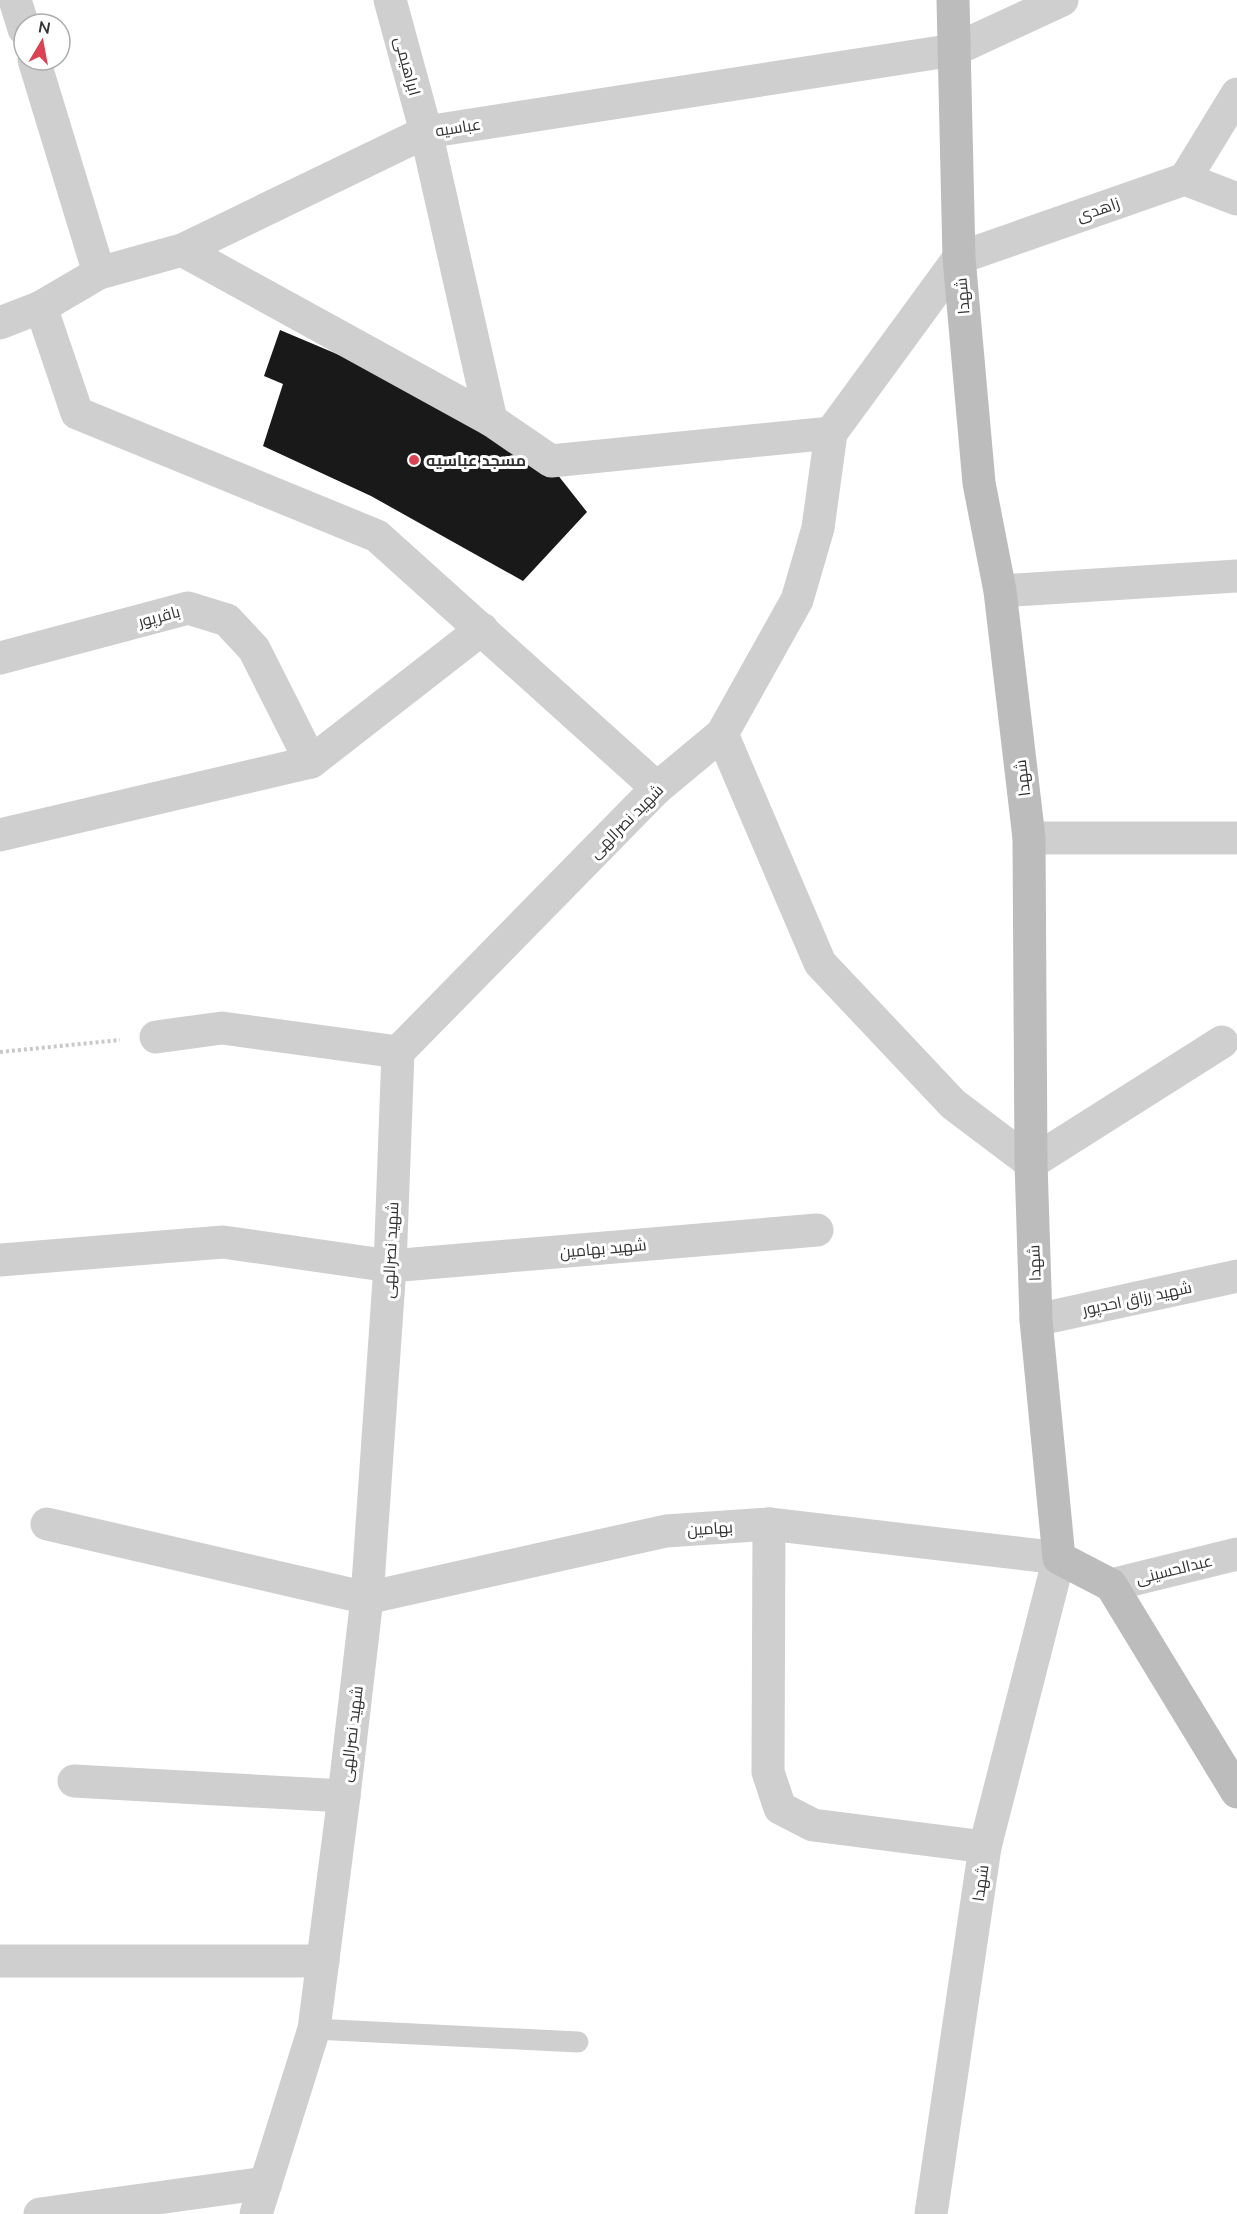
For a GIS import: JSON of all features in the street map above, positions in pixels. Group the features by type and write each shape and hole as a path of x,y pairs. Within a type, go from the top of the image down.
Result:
{"street":[{"name":"ابراهیمی","path":"390,0 426,132 491,420"},
{"name":"شهدا","path":"931,2214 985,1846 1059,1558 1036,1320 1031,1163 1029,838 1000,591 979,483 959,258 953,0"},
{"name":"عباسیه","path":"0,323 41,307 99,273 182,250 426,132 954,50 1062,0"},
{"path":"38,72 99,273"},
{"path":"1237,94 1185,179 1237,199"},
{"name":"زاهدی","path":"959,258 1185,179"},
{"path":"182,250 491,420 551,461 831,433 959,258"},
{"path":"41,307 77,413 377,536 657,788"},
{"name":"شهید نصرالهی","path":"256,2214 314,2029 344,1796 367,1598 390,1266 399,1052 657,788 722,734 796,600 818,528 831,433"},
{"path":"1000,591 1237,576"},
{"name":"باقرپور","path":"0,658 188,608 227,620 254,649 311,762"},
{"path":"0,835 311,762 483,629"},
{"path":"722,734 820,963 953,1104 1031,1163 1222,1042"},
{"path":"1029,838 1237,838"},
{"path":"156,1037 222,1028 399,1052"},
{"name":"شهید بهامین","path":"0,1260 223,1242 390,1266 817,1230"},
{"name":"شهید رزاق احدپور","path":"1036,1320 1237,1276"},
{"path":"46,1524 367,1598"},
{"path":"769,1524 768,1773 780,1808 813,1826 985,1846"},
{"name":"بهامین","path":"367,1598 666,1531 769,1524 1059,1558"},
{"name":"عبدالحسینی","path":"1111,1585 1237,1554"},
{"path":"1059,1558 1111,1585 1237,1792"},
{"path":"74,1781 344,1796"},
{"path":"0,1961 323,1961"},
{"path":"40,2214 266,2183"}],"lane":[{"path":"314,2029 578,2042"}],"path":[{"path":"0,1052 156,1037"}],"building":[{"name":"مسجد عباسیه","path":"280,330 434,395 557,474 587,512 523,581 371,496 263,446 283,384 264,376"}],"place":[{"name":"مسجد عباسیه","path":"414,460"}]}
